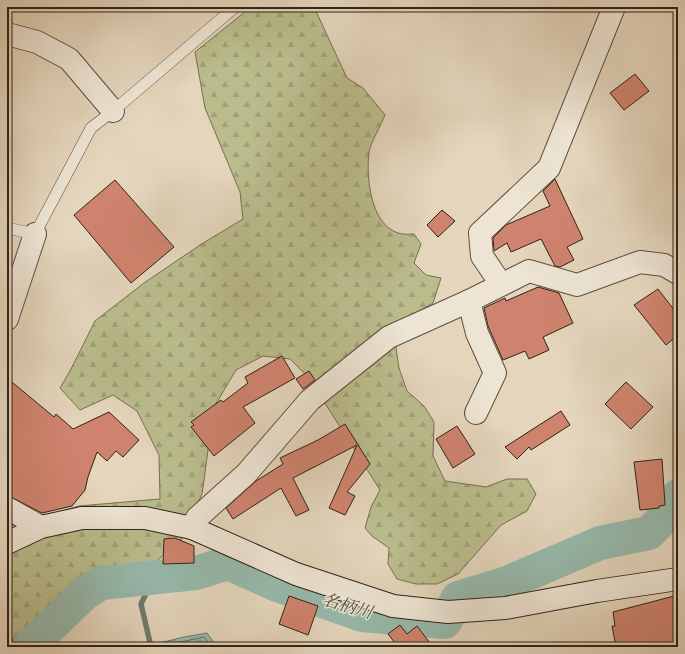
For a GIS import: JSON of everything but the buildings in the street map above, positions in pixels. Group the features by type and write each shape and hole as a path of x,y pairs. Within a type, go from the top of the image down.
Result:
{"street":[{"path":"501,284 482,256 480,233 549,168 614,7"},
{"path":"7,34 37,42 69,59 114,112"},
{"path":"7,319 35,234"},
{"path":"192,528 197,518 246,474 310,400 389,337 469,301 529,271 577,286 640,262 664,265 678,272"},
{"path":"469,301 477,333 495,373 476,413"},
{"path":"7,508 41,527"},
{"path":"7,543 41,527 82,518 145,518 192,528 296,574 393,606 451,611 504,608 597,591 678,579"}],"lane":[{"path":"7,228 35,234 91,128 114,112 235,7"}],"green space":[{"path":"251,7 314,7 347,78 363,88 385,115 370,148 368,162 369,186 376,210 381,220 389,228 400,234 414,234 421,244 414,263 426,275 441,278 433,303 395,325 399,368 407,391 424,406 434,422 433,456 445,481 486,487 507,479 527,479 536,494 527,511 501,525 458,574 437,584 416,584 397,579 388,564 389,548 372,536 365,528 371,507 380,490 309,378 290,359 263,356 236,370 214,407 202,494 181,540 136,579 27,647 7,647 7,524 10,526 79,506 160,499 159,455 137,411 113,395 80,410 60,388 95,321 144,283 200,245 243,219 240,192 205,108 195,52"}],"water":[{"path":"207,633 217,647 143,647 184,637"}],"waterway":[{"name":"名柄川","path":"29,647 85,593 101,583 196,573 228,563 277,585 362,615 445,622 458,598 507,583 600,543 649,533 677,504 678,496"},
{"path":"151,647 141,604 154,577"},
{"path":"7,638 29,647"}]}
